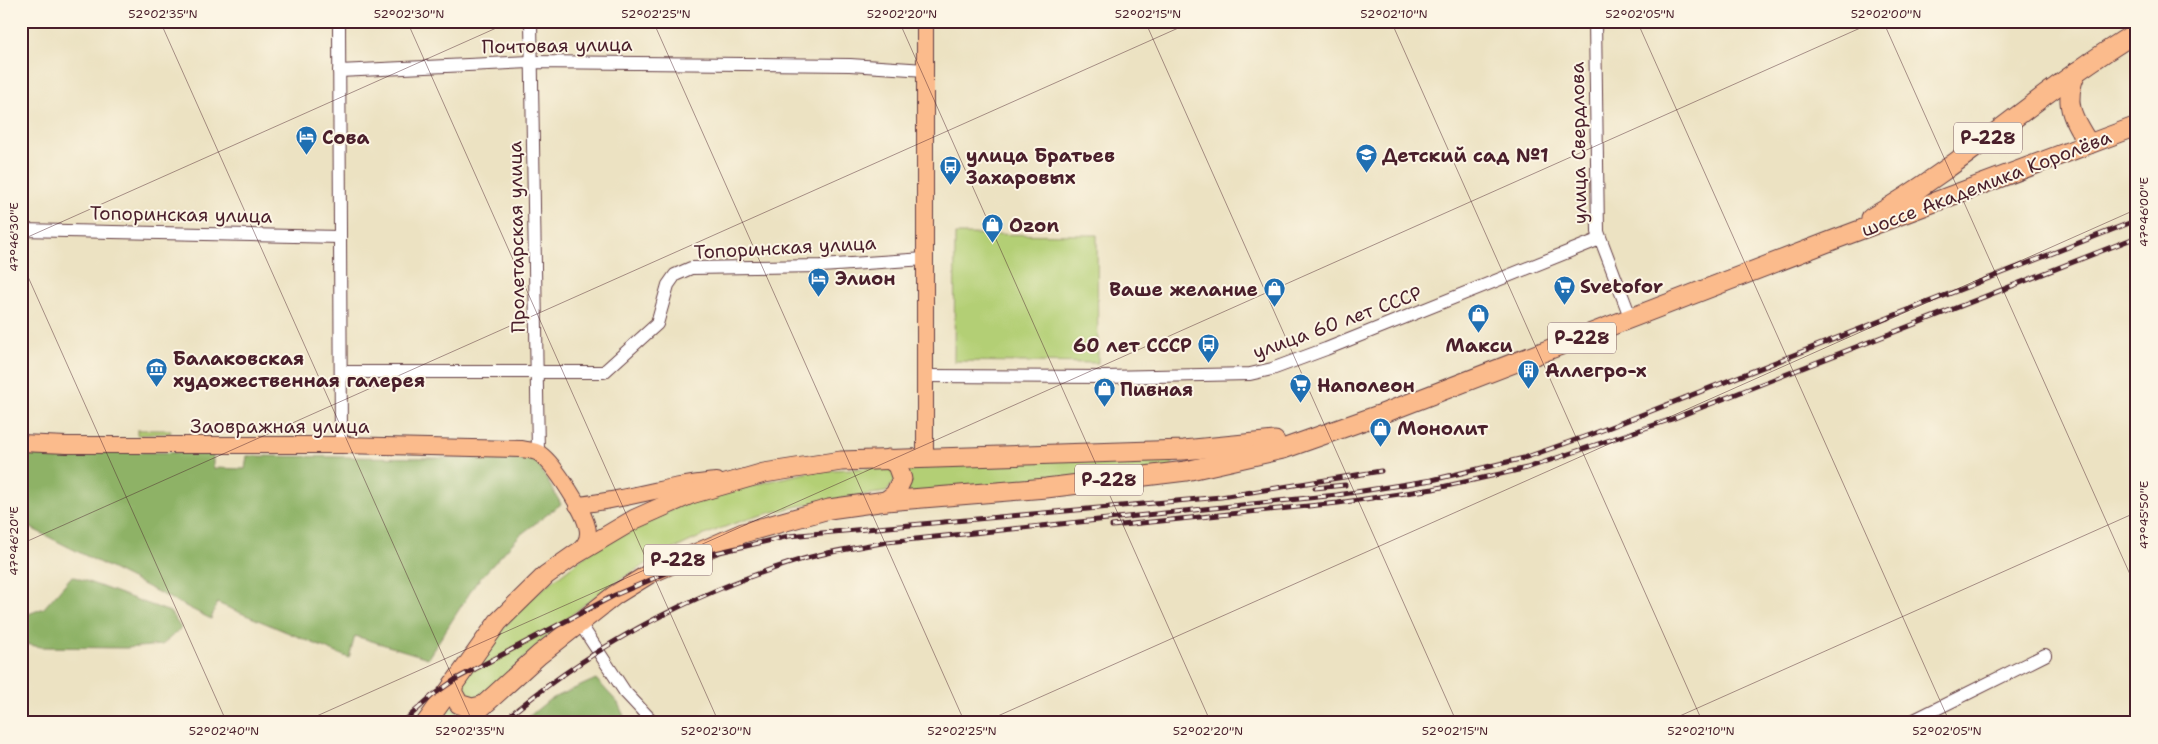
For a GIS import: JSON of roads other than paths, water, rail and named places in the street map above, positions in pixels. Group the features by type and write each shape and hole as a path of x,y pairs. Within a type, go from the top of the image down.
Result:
{"highway":[{"name":"шоссе Академика Королёва","path":"1836,239 1920,188 2076,72 2137,32"},
{"path":"2076,72 2069,87 2068,101 2071,112 2089,144"},
{"name":"шоссе Академика Королёва","path":"464,723 481,706 579,622 616,595 649,574 727,539 788,518 829,509 886,501 1046,488 1186,471 1283,449 1379,415 1836,239 2137,126"},
{"name":"шоссе Академика Королёва","path":"426,723 498,622 515,603 546,575 576,554 662,506 740,479 797,467 841,461 1184,450 1238,446 1326,433"},
{"path":"886,501 895,494 902,479 897,465 889,459"},
{"path":"453,684 453,693 459,704 472,708 481,706"}],"main road":[{"path":"925,21 925,457"},
{"name":"Заовражная улица","path":"21,443 67,445 341,445 521,449 538,452"},
{"path":"538,452 556,472 577,504 585,521 588,535 584,545 576,554"},
{"path":"577,504 631,498 686,484 740,479"}],"street":[{"path":"339,21 341,445"},
{"name":"Пролетарская улица","path":"531,21 530,62 538,452"},
{"name":"улица Свердлова","path":"1595,21 1600,239 1631,319"},
{"name":"Почтовая улица","path":"339,71 530,62 850,64 925,70"},
{"name":"Топоринская улица","path":"21,230 340,237"},
{"name":"улица 60 лет СССР","path":"925,376 1105,378 1250,374 1272,369 1326,349 1600,239"},
{"name":"Топоринская улица","path":"341,372 604,372 657,324 668,284 675,275 691,268 821,266 925,259"},
{"path":"579,622 625,692 654,723"},
{"path":"1908,723 2045,654"}],"railway":[{"path":"501,723 566,673 636,629 710,593 799,560 887,542 1337,495 1432,480 1524,458 1595,433 2137,220"},
{"path":"1112,526 1338,503 1433,489 1527,468 1672,419 2137,237"},
{"path":"402,723 433,695 456,679 615,595 711,554 789,536 1221,497 1381,471"},
{"path":"1315,488 1345,485"}],"place":[{"name":"Сова","path":"306,156"},
{"name":"Детский сад №1","path":"1366,174"},
{"name":"улица Братьев Захаровых","path":"950,185"},
{"name":"Ozon","path":"993,244"},
{"name":"Элион","path":"819,297"},
{"name":"Svetofor","path":"1564,305"},
{"name":"Ваше желание","path":"1274,308"},
{"name":"Макси","path":"1479,333"},
{"name":"60 лет СССР","path":"1208,364"},
{"name":"Балаковская художественная галерея","path":"157,388"},
{"name":"Аллегро-х","path":"1529,389"},
{"name":"Наполеон","path":"1301,404"},
{"name":"Пивная","path":"1104,408"},
{"name":"Монолит","path":"1381,447"}]}
